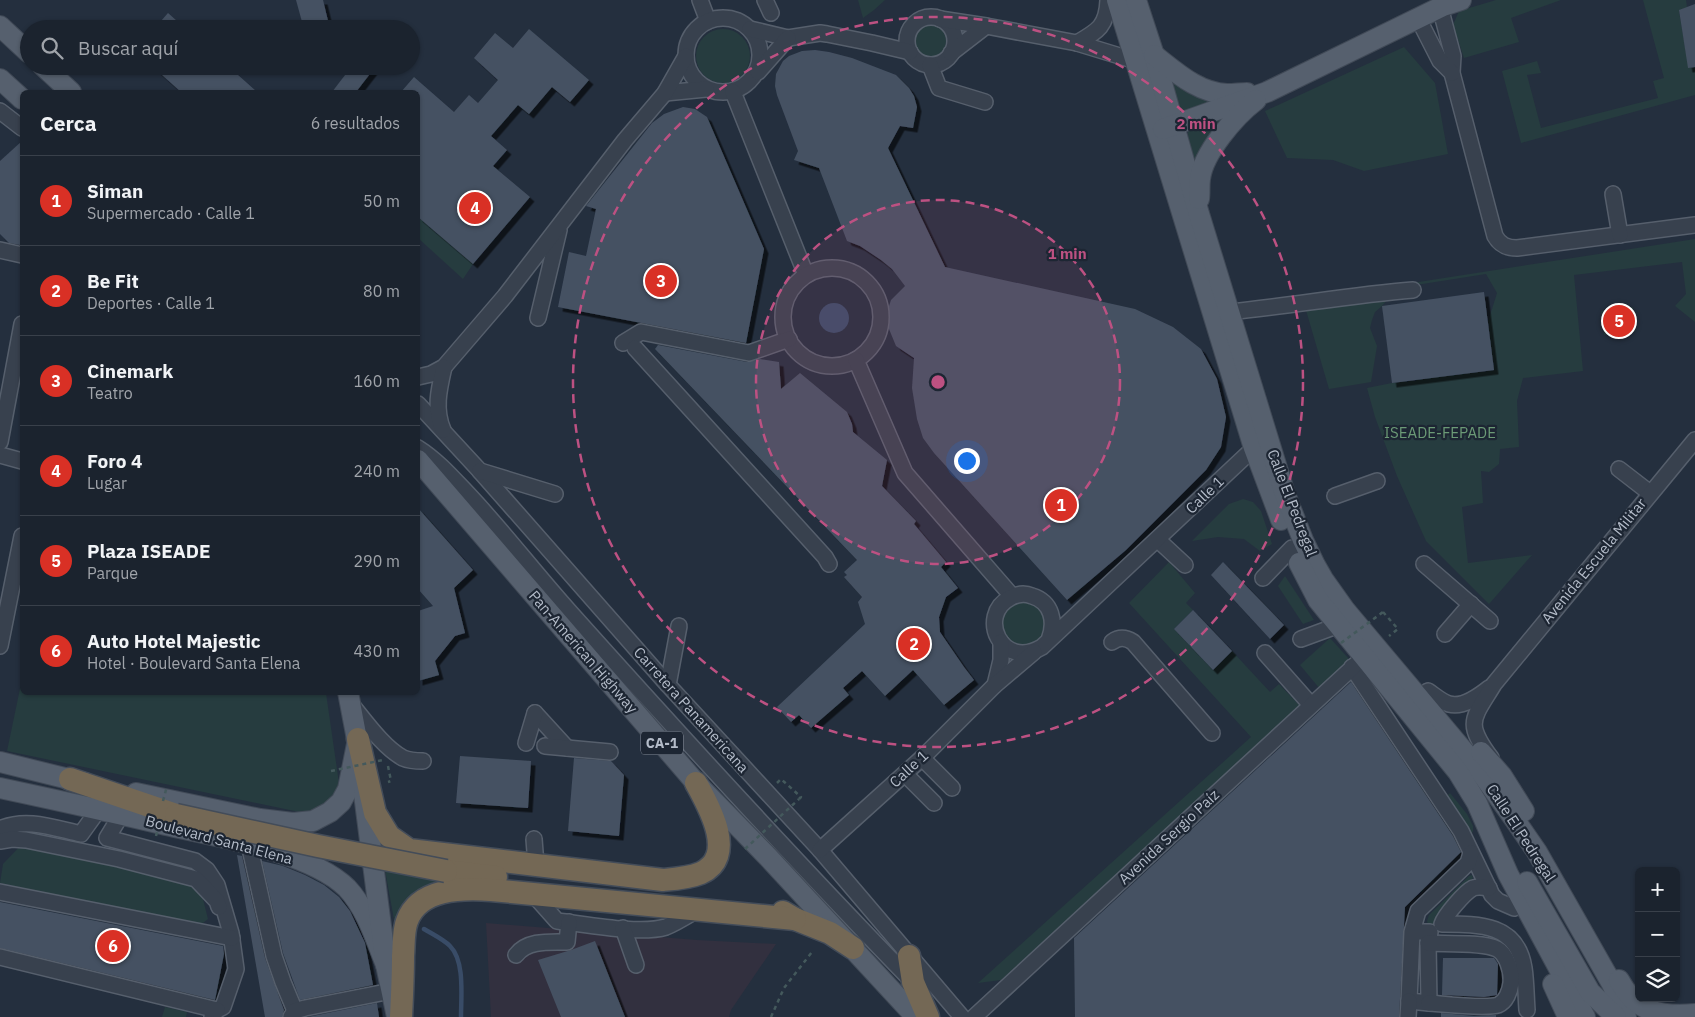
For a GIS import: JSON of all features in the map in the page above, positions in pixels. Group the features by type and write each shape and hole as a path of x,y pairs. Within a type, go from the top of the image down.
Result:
{"highway":[{"path":"358,739 375,813 389,836 410,850 662,880 693,876 703,872 712,864 717,854 719,838 715,822 696,783"},
{"path":"70,779 176,815 318,846 446,871 772,908 830,933 853,948"},
{"path":"401,1017 405,928 407,921 421,903 439,894 454,890 491,890 795,919"},
{"path":"909,956 913,982 928,1017"}],"main road":[{"name":"Calle El Pedregal","path":"1117,0 1145,58"},
{"name":"Calle El Pedregal","path":"1136,0 1145,58 1254,448 1292,548 1318,600 1345,630 1401,677 1478,767 1537,852 1612,984 1626,1017"},
{"path":"1165,128 1267,92 1448,3"},
{"path":"0,26 20,45"},
{"path":"1145,58 1206,90 1226,94 1267,92"},
{"path":"53,75 69,90"},
{"path":"0,79 20,97"},
{"path":"1199,214 1200,178 1208,156 1243,110 1267,92"},
{"name":"Calle El Pedregal","path":"1165,128 1199,214 1285,494 1303,540 1323,579 1358,662 1458,772 1494,820 1505,838 1515,873"},
{"name":"Pan-American Highway","path":"420,462 696,783 768,857 916,1017"},
{"path":"1345,630 1383,642 1502,776 1546,843 1624,990 1638,1004 1653,1012 1671,1015 1695,1014"},
{"path":"349,698 358,739 368,835 386,965 397,1017"},
{"name":"Boulevard Santa Elena","path":"0,762 70,779 260,819 293,824 313,821 330,812 341,802 348,789 358,739"},
{"path":"1458,772 1484,844 1568,1017"},
{"name":"Boulevard Santa Elena","path":"0,788 248,844 313,866 335,878 348,889 370,925 386,965"},
{"path":"1515,873 1585,1017"},
{"path":"1515,873 1590,992 1616,1017"},
{"path":"1606,958 1630,1017"}],"street":[{"path":"700,0 708,21"},
{"path":"1077,43 1100,28 1106,16 1108,0"},
{"path":"1448,3 1453,56 1452,73 1495,236 1500,244 1517,248 1695,224"},
{"path":"706,89 691,74 686,56 688,42 692,35 708,21 721,18 732,19 750,29 758,40 761,54 760,65 755,75"},
{"path":"872,43 897,37 910,29 916,22 925,18 986,26 1145,58"},
{"path":"1418,18 1440,61 1452,73"},
{"path":"940,19 948,24 953,33 955,42 951,53"},
{"path":"910,29 907,41 910,52 919,62 930,65 943,62 951,53 986,26"},
{"path":"750,29 788,38 820,34 910,52"},
{"path":"665,93 706,89 722,93 733,92 746,86 788,38"},
{"path":"420,377 431,374 444,367 505,296 625,140 665,93 686,56"},
{"path":"930,65 939,88 986,102"},
{"path":"733,92 806,275"},
{"path":"0,111 20,126"},
{"path":"1613,194 1620,234"},
{"path":"538,318 560,225"},
{"path":"0,250 20,255"},
{"path":"822,269 842,269 864,279 874,292 880,307 881,324 879,332 871,346 856,360 839,366 816,363 798,351 789,338 784,324 786,302 792,288 806,275 822,269"},
{"path":"1229,312 1413,290"},
{"path":"789,338 749,353 641,332 629,346 825,557 829,564"},
{"path":"0,442 20,335"},
{"path":"856,360 905,474 1012,596 1000,607 996,615 994,624 1000,642 1016,652 1025,654 1034,652"},
{"path":"444,367 438,402 438,416 444,433"},
{"name":"Carretera Panamericana","path":"420,406 479,470 668,685 820,850 962,1017"},
{"name":"Avenida Escuela Militar","path":"1502,776 1482,746 1474,728 1474,718 1494,684 1695,440"},
{"name":"Calle 1","path":"820,850 922,758 995,685 1042,647 1158,540 1254,448"},
{"path":"420,450 451,476 488,515 554,594 677,732 800,865 913,982"},
{"path":"0,455 20,460"},
{"path":"1619,469 1650,493"},
{"path":"479,470 555,494"},
{"path":"1335,496 1377,481"},
{"path":"1158,540 1185,565"},
{"path":"0,646 14,586 20,548"},
{"path":"1263,578 1292,548"},
{"path":"1424,564 1490,621"},
{"name":"Calle 1","path":"1012,596 1027,594 1041,600 1046,605 1062,609 1090,602"},
{"path":"1445,634 1471,604"},
{"path":"1046,605 1050,611 1053,626 1049,640"},
{"path":"668,685 679,626"},
{"path":"1301,639 1345,630"},
{"path":"1112,642 1124,638 1133,642 1212,733"},
{"path":"995,685 1001,660 1000,642"},
{"path":"1265,653 1311,705"},
{"path":"1358,662 1461,831 1492,895 1514,908"},
{"name":"Avenida Sergio Paíz","path":"974,1017 1358,662"},
{"name":"Avenida Escuela Militar","path":"1428,691 1448,704 1452,704 1472,700 1494,684"},
{"path":"349,698 379,737 402,757 423,761"},
{"path":"526,743 535,713 567,748"},
{"path":"545,746 610,752"},
{"path":"922,758 952,788"},
{"path":"905,774 934,803"},
{"path":"0,829 8,825 24,822 81,834 99,809"},
{"path":"0,957 214,1013 223,1006 236,969 232,936 217,885 207,870 195,861 107,838 121,814"},
{"path":"0,841 12,839 26,840 119,859 196,879 217,901 232,936"},
{"path":"534,839 536,865"},
{"path":"248,844 274,956 293,1014 305,1008 391,991"},
{"path":"1408,1017 1412,932 1418,911 1468,863 1471,854"},
{"path":"1429,1002 1433,933 1445,915 1472,888 1480,886 1489,888"},
{"path":"0,892 232,936"},
{"path":"533,894 556,921 623,928 654,929 667,926 697,910"},
{"path":"516,955 520,949 542,942 567,942 569,922"},
{"path":"1433,933 1471,924 1495,928 1505,933 1519,952 1524,966 1527,1010"},
{"path":"623,928 636,965"},
{"path":"1409,1001 1497,1005 1505,1001 1511,985 1506,959 1498,949 1433,933 1412,932"}],"path":[{"path":"1345,630 1383,612 1398,629"},
{"path":"332,771 383,760"},
{"path":"745,848 801,797 781,779"},
{"path":"771,1017 784,988 812,952"}],"shaded area":[{"path":"486,923 697,940 776,944 731,1010 729,1017 491,1017"}],"green space":[{"path":"858,0 885,0 863,18"},
{"path":"1496,0 1561,0 1511,18 1519,42 1464,58 1453,25 1459,11"},
{"path":"1643,0 1686,0 1687,7 1679,11 1686,53 1695,51 1695,95 1521,143 1502,71 1537,61 1541,73 1527,75 1541,128 1658,98 1653,81 1664,78"},
{"path":"930,25 942,29 946,41 942,53 930,57 918,53 914,41 918,29"},
{"path":"718,29 728,29 738,33 746,41 750,56 746,71 738,79 728,83 718,83 708,79 700,71 696,61 696,51 700,41 708,33"},
{"path":"1404,47 1435,83 1448,154 1364,171 1333,160 1287,158 1265,111"},
{"path":"1170,80 1226,102 1180,116"},
{"path":"1230,114 1196,167 1188,132"},
{"path":"421,219 473,264 463,279 420,240"},
{"name":"ISEADE-FEPADE","path":"1695,239 1695,322 1675,306 1686,294 1682,262 1574,275 1583,371 1523,378 1517,401 1519,447 1500,449 1499,464 1489,472 1481,471 1483,503 1462,507 1468,563 1532,555 1489,604 1426,541 1397,476 1375,417 1367,388 1494,370 1488,322 1497,293 1486,274 1397,288 1375,312 1372,320 1370,328 1377,346 1371,382 1329,389 1303,300"},
{"path":"1633,307 1636,331 1604,335 1601,311"},
{"path":"1243,499 1253,502 1261,511 1272,544 1260,551 1244,539 1218,537 1192,541 1229,504"},
{"path":"1169,562 1195,593 1186,603 1193,610 1174,629 1213,670 1232,651 1270,692 1279,684 1301,707 1001,980 978,983 1251,737 1129,603"},
{"path":"1285,576 1314,620 1303,624 1278,586"},
{"path":"1028,602 1040,608 1045,616 1045,632 1040,640 1032,645 1020,646 1008,640 1003,632 1002,620 1008,608 1016,603"},
{"path":"1330,638 1349,659 1320,689 1300,665"},
{"path":"20,689 20,695 326,695 340,790 318,811 304,813 7,751"},
{"path":"1450,793 1467,814 1473,826 1470,837 1447,799"},
{"path":"26,840 199,883 208,919 199,926 0,883 3,864"},
{"path":"385,870 462,882 395,925"},
{"path":"1472,875 1473,878 1455,895 1436,927 1428,925 1429,915"},
{"path":"165,1007 187,1012 186,1017 162,1017"}],"water":[{"path":"834,303 844,308 849,318 844,328 834,333 824,328 819,318 824,308"}],"building":[{"path":"296,0 323,0 328,20 302,20"},
{"path":"1695,4 1695,67 1688,68 1679,10"},
{"path":"168,13 176,20 162,20"},
{"path":"529,29 589,80 570,102 552,87 529,114 518,105 491,136 507,150 493,166 530,197 473,264 420,219 420,90 403,90 414,77 454,112 469,95 478,103 498,80 474,58 495,33 513,48"},
{"path":"815,50 852,58 896,75 914,96 917,107 913,128 900,126 888,148 945,267 1135,309 1173,327 1201,349 1217,379 1226,417 1221,447 1206,470 1126,550 1067,600 934,453 923,438 917,419 912,388 914,358 896,346 889,329 888,309 891,300 905,286 892,269 881,260 860,246 847,241 819,168 794,160 798,151 777,95 775,86 776,74 783,61 789,56 802,51"},
{"path":"162,75 238,75 255,90 179,90"},
{"path":"345,75 369,75 358,90 334,90"},
{"path":"683,107 695,109 707,117 764,249 746,343 558,307 569,252 586,256 596,209 586,206 652,123 664,114"},
{"path":"20,143 20,245 9,243 0,234 0,161"},
{"path":"1484,292 1494,370 1392,383 1382,306"},
{"path":"658,345 747,362 760,359 779,362 781,389 800,373 847,412 853,432 887,460 882,486 916,521 914,524 946,562 941,567 958,588 946,597 939,617 940,632 974,680 944,705 913,670 885,696 862,671 843,688 849,695 811,728 799,715 791,722 777,707 865,624 858,602 862,597 844,577 847,575 844,572 857,560 655,349"},
{"path":"420,510 473,570 454,588 465,633 455,636 435,661 439,675 420,680 420,610 433,606 420,591"},
{"path":"1223,562 1284,625 1270,639 1211,575"},
{"path":"1193,610 1232,651 1213,670 1174,629"},
{"path":"1351,682 1453,836 1461,852 1405,907 1399,1017 1075,1017 1074,938"},
{"path":"460,756 531,761 528,808 456,803"},
{"path":"574,758 611,761 624,775 619,836 568,831"},
{"path":"237,855 242,856 265,958 284,1010 282,1017 265,1017"},
{"path":"262,861 283,866 305,875 324,885 339,897 350,911 365,943 373,985 300,1000 283,953"},
{"path":"0,902 223,946 224,954 215,1000 0,948"},
{"path":"595,941 625,1017 561,1017 538,960"},
{"path":"1443,958 1494,958 1498,964 1497,995 1484,997 1442,995"},
{"path":"377,1003 379,1017 308,1017"},
{"path":"1441,1013 1474,1016 1496,1015 1496,1017 1441,1017"}],"waterway":[{"path":"424,929 444,941 455,952 461,979 461,1017"}],"place":[{"name":"Foro 4","path":"475,208"},
{"name":"Cinemark","path":"661,281"},
{"name":"Plaza ISEADE","path":"1619,321"},
{"name":"Siman","path":"1061,505"},
{"name":"Be Fit","path":"914,644"},
{"name":"Auto Hotel Majestic","path":"113,946"}]}
